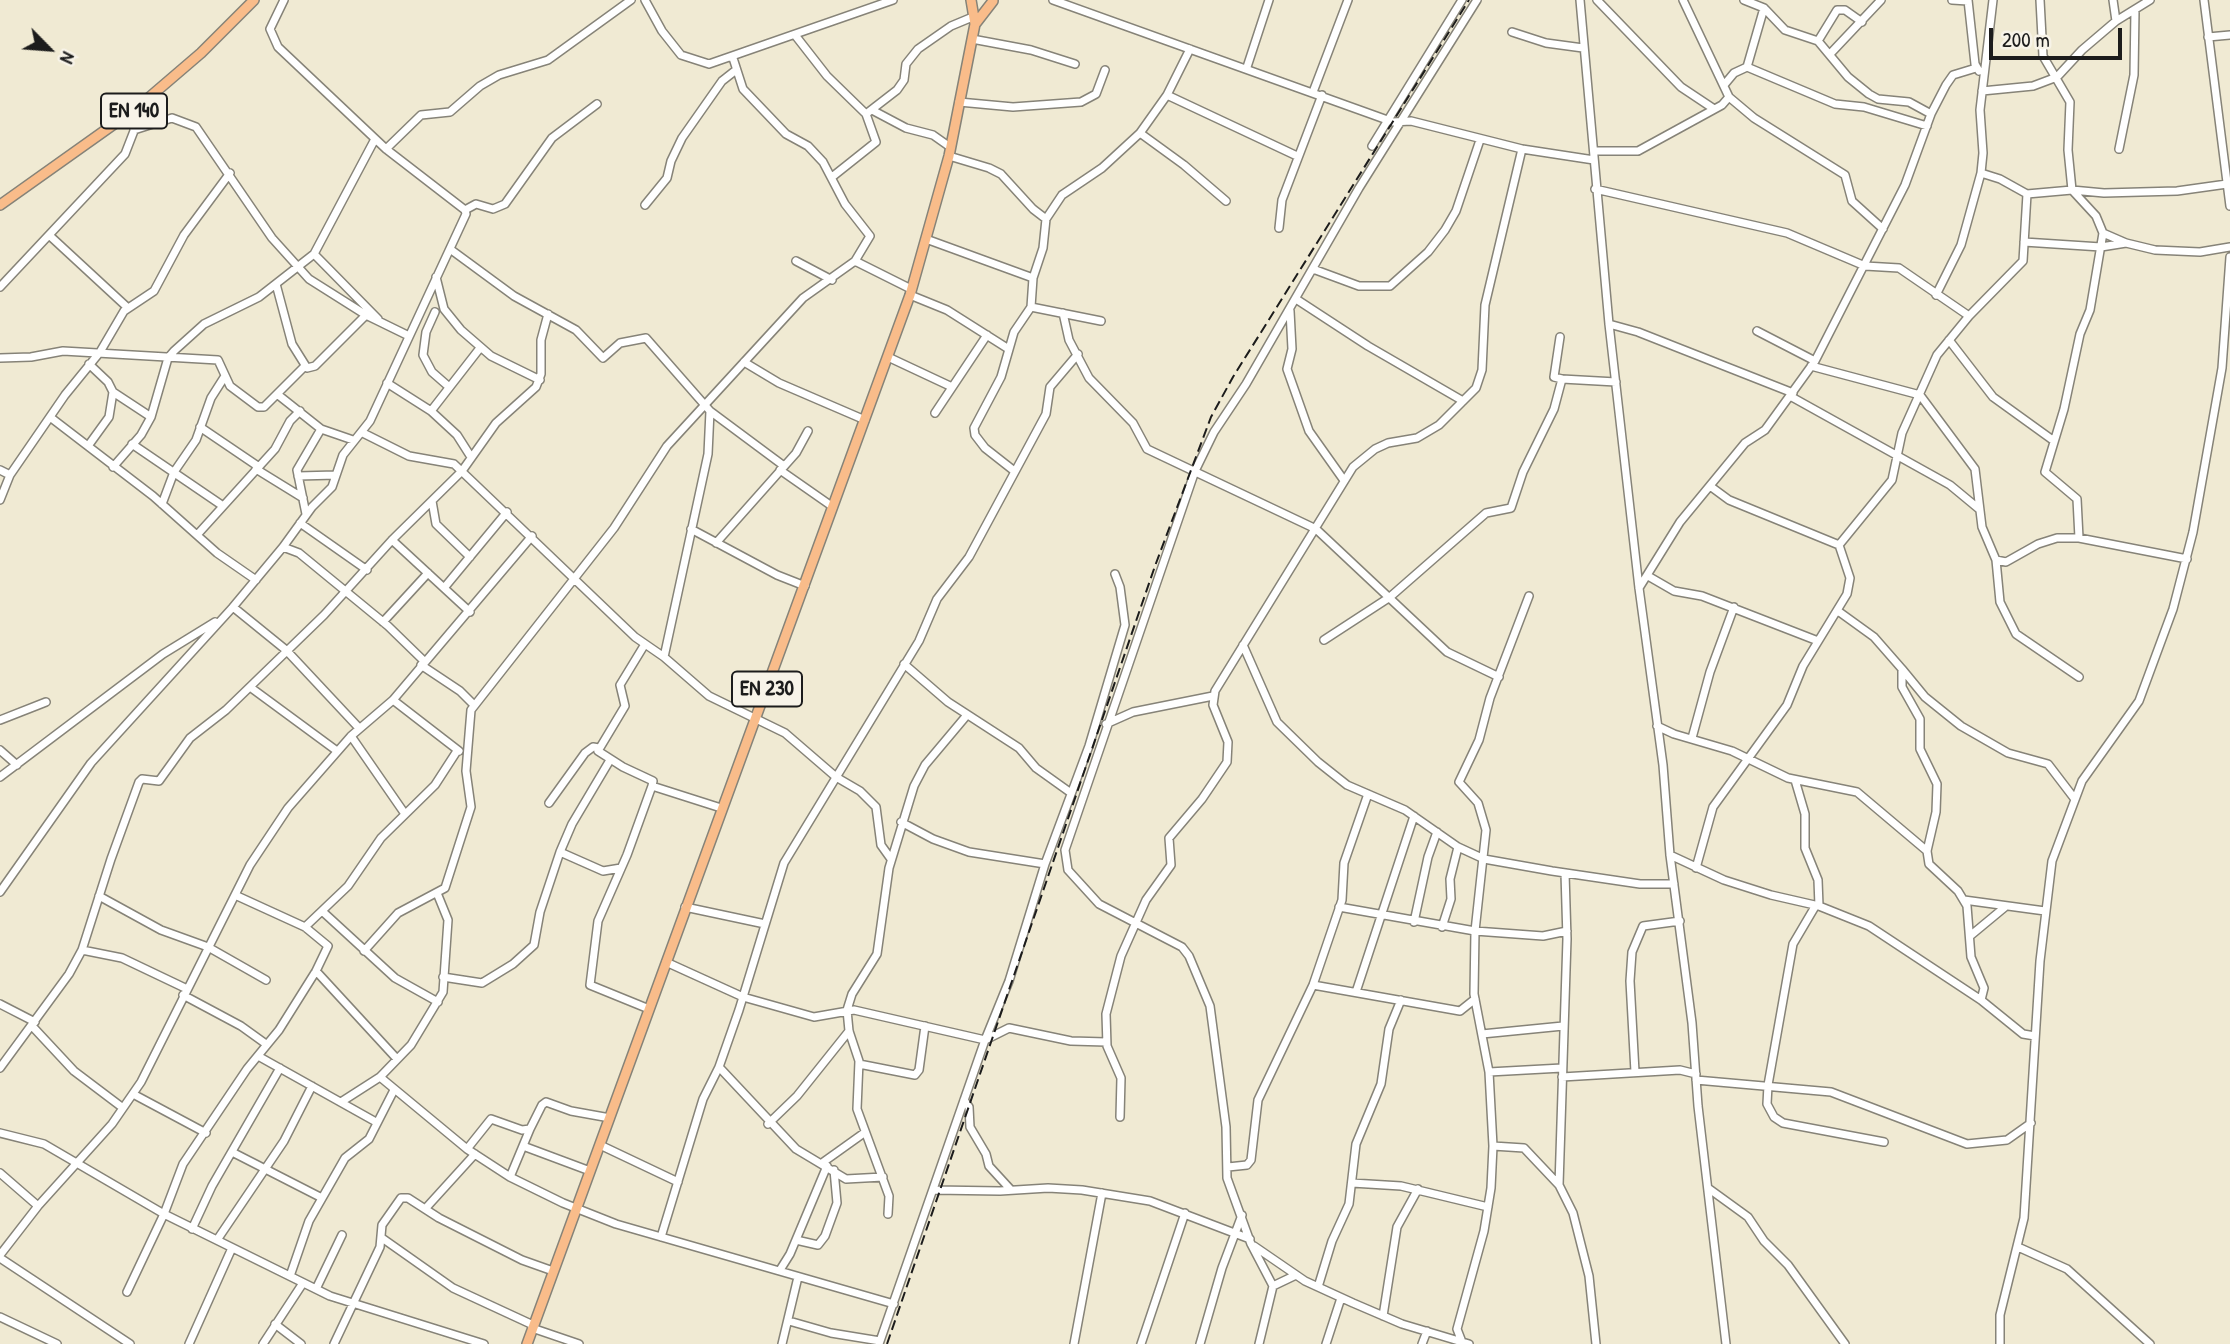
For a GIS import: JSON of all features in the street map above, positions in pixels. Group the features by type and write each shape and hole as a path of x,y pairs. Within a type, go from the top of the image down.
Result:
{"main road":[{"name":"EN 140","path":"0,205 138,107 201,53 254,0"},
{"path":"972,0 994,0"},
{"name":"EN 230","path":"527,1344 685,907 834,507 910,292 949,152 975,20 972,0"},
{"name":"EN 230","path":"975,20 994,0"}],"street":[{"path":"284,0 272,21 272,39 386,149 466,210"},
{"path":"386,149 421,115 450,112 486,81 548,60 631,0"},
{"path":"645,0 662,31 681,55 709,64 733,58 893,0"},
{"path":"1053,0 1388,120 1403,121 1522,149 1594,156 1638,152 1714,109 1729,97"},
{"path":"1247,68 1269,0"},
{"path":"1314,92 1348,0"},
{"path":"1371,146 1462,0"},
{"path":"1259,1344 1273,1286 1251,1242 1229,1185 1210,1006 1189,956 1182,947 1099,904 1068,870 1065,850 1106,724 1143,630 1195,471 1214,432 1290,310 1359,188 1477,0"},
{"path":"1580,0 1609,324 1670,855 1680,921 1726,1344"},
{"path":"1597,0 1681,87 1714,109"},
{"path":"1684,0 1729,97 1754,118 1845,175 1852,201 1883,229"},
{"path":"1744,0 1755,2 1764,8 1785,30 1818,41 1848,77 1868,94 1878,99 1909,102 1931,114"},
{"path":"1830,54 1881,0"},
{"path":"1952,0 1968,1 1976,68"},
{"path":"1936,295 1961,245 1981,173 1982,91 1993,0"},
{"path":"2040,0 2040,47 2047,65 2057,77 2070,102 2068,150 2071,190 2092,211 2103,233 2090,310 2080,334 2045,472 2047,477 2068,488 2077,499 2079,538"},
{"path":"2113,0 2116,21"},
{"path":"1982,91 2033,86 2057,77 2081,50 2116,21 2151,0"},
{"path":"2204,0 2230,206"},
{"path":"1747,67 1764,8"},
{"path":"1818,41 1837,10 1845,10 1862,22"},
{"path":"2119,149 2134,75 2136,10"},
{"path":"869,112 897,90 904,80 906,64 918,49 951,26 975,20"},
{"path":"1512,32 1546,43 1583,48"},
{"path":"795,35 827,76 869,112 906,128 933,135 949,152 1001,174 1046,219"},
{"path":"2208,37 2230,35"},
{"path":"972,39 1031,50 1074,64"},
{"path":"1013,470 985,448 974,431 987,399 1001,377 1007,348 1031,307 1032,278 1043,248 1046,219 1062,195 1102,168 1140,133 1167,95 1190,49"},
{"path":"364,951 398,913 446,886 470,813 466,753 474,705 512,662 576,579 614,528 667,446 809,293 832,280 855,261 870,236 845,204 832,177 814,151 786,134 753,102 743,89 733,58"},
{"path":"1724,85 1734,73 1747,67 1835,104 1864,107 1927,126"},
{"path":"1639,588 1680,523 1745,443 1765,430 1813,364 1905,185 1931,114 1953,75 1976,68 1985,73"},
{"path":"645,205 667,178 671,161 682,138 722,81 736,70"},
{"path":"959,102 1013,107 1082,102 1096,94 1105,70"},
{"path":"1167,95 1297,156"},
{"path":"1279,228 1282,200 1322,95"},
{"path":"0,892 91,764 233,607 283,547 306,514 329,491 352,440 363,433 466,210 476,204 493,209 505,204 552,138 597,104"},
{"path":"0,287 125,154 134,130 138,107"},
{"path":"832,177 876,142 869,112"},
{"path":"134,130 172,118 189,122 230,173 272,238 316,284 366,315 409,335"},
{"path":"1140,133 1184,164 1226,201"},
{"path":"113,467 150,417 168,358 204,324 244,306 314,254 375,139"},
{"path":"1313,269 1359,286 1390,286 1428,252 1445,230 1455,211 1480,140"},
{"path":"1119,1117 1121,1078 1106,1042 1106,1014 1114,980 1146,900 1171,865 1169,838 1202,799 1227,762 1229,754 1226,733 1216,712 1213,696 1316,529 1343,479 1375,449 1388,443 1418,438 1439,425 1480,380 1485,305 1522,149"},
{"path":"0,500 10,475 50,416 100,352 116,322 128,308 154,292 184,235 230,173"},
{"path":"1981,173 2000,179 2026,194 2071,190 2137,192 2227,184"},
{"path":"1595,189 1787,233 1864,266 1899,268 1969,316"},
{"path":"1839,545 1892,480 1896,468 1895,454 1937,355 1969,316 2023,261 2026,194"},
{"path":"2103,233 2126,243 2155,250 2189,251 2230,247"},
{"path":"49,235 128,308"},
{"path":"926,239 1032,278"},
{"path":"2024,242 2101,247 2126,243"},
{"path":"450,249 514,296 576,330 603,358 620,344 646,338 705,402 710,411 834,507"},
{"path":"314,254 381,322"},
{"path":"2000,1344 2000,1315 2024,1218 2026,1148 2031,1123 2045,911 2055,847 2074,798 2097,757 2139,701 2173,609 2187,559 2222,368 2230,257"},
{"path":"796,261 832,280"},
{"path":"855,261 947,310 1007,348"},
{"path":"436,276 444,309 453,323"},
{"path":"276,284 292,344 305,366 311,369 366,315"},
{"path":"1296,299 1367,346 1463,401"},
{"path":"423,304 453,323 480,348 540,380"},
{"path":"1031,307 1101,321"},
{"path":"1290,310 1292,349 1287,369 1309,431 1343,479"},
{"path":"435,312 426,332 423,355 432,372 448,386"},
{"path":"1063,313 1067,336 1093,384 1129,418 1147,449 1316,529 1451,654 1499,677"},
{"path":"0,1068 34,1024 82,950 139,782 142,779 159,781 190,738 250,687 462,471 496,423 540,380 541,340 548,314"},
{"path":"1609,324 1638,332 1792,395 1950,485 1979,509"},
{"path":"1757,331 1813,364 1920,395 1927,410 1973,466 1982,527 1996,560 2000,602 2016,634 2080,677"},
{"path":"935,412 987,335"},
{"path":"1560,337 1554,377 1616,382"},
{"path":"1950,340 1993,397 2054,441"},
{"path":"431,411 480,348"},
{"path":"0,358 31,358 63,351 218,360 235,391 261,408 305,366"},
{"path":"661,1237 703,1100 719,1067 743,997 784,863 923,633 937,599 969,557 1013,470 1046,414 1050,387 1078,354"},
{"path":"888,357 952,387"},
{"path":"744,362 779,383 865,420"},
{"path":"89,364 108,382 113,392 150,417"},
{"path":"162,504 174,472 196,440 225,376"},
{"path":"1324,640 1390,597 1486,513 1511,508 1523,472 1554,409 1562,379"},
{"path":"387,383 431,411 457,435 471,457"},
{"path":"88,446 109,417 113,392"},
{"path":"277,394 321,429 352,440"},
{"path":"197,535 275,449 290,421 300,411"},
{"path":"664,657 708,454 710,411"},
{"path":"50,416 256,580"},
{"path":"200,427 303,498"},
{"path":"306,514 298,476 300,461 321,429"},
{"path":"716,543 796,453 808,431"},
{"path":"363,433 409,456 449,462 462,471 645,644 721,704 756,717 794,739 836,777 860,791 876,807 881,845 891,859"},
{"path":"132,444 223,506"},
{"path":"0,470 10,475"},
{"path":"298,476 336,475"},
{"path":"1710,486 1729,500 1839,545"},
{"path":"432,501 436,524 470,557"},
{"path":"444,588 507,512"},
{"path":"300,523 367,570"},
{"path":"691,529 804,586"},
{"path":"130,1344 0,1257 38,1206 77,1165 133,1094 235,895 281,817 351,736 393,700 532,536"},
{"path":"1996,560 2006,562 2053,539 2079,538 2187,559"},
{"path":"392,540 470,612"},
{"path":"1696,868 1713,807 1790,701 1803,666 1838,611 1850,585 1839,545"},
{"path":"283,547 299,553 383,622 423,663 474,705"},
{"path":"383,622 429,573"},
{"path":"789,1321 880,1343 985,1040 1009,981 1045,864 1089,746 1118,640 1125,625 1120,587 1115,574"},
{"path":"1648,576 1674,591 1702,596 1734,607 1818,641"},
{"path":"1465,1343 1457,1329 1488,1207 1493,1146 1489,1072 1475,999 1475,931 1487,838 1481,808 1458,784 1479,740 1529,596"},
{"path":"233,607 286,650 359,728"},
{"path":"1692,738 1710,672 1734,607"},
{"path":"1838,611 1874,638 1925,696 1961,726 2008,753 2049,764 2074,798"},
{"path":"0,777 163,654 222,618"},
{"path":"598,748 625,706 621,684 645,644"},
{"path":"1243,645 1270,700 1277,722 1339,779 1414,816 1458,847 1484,859 1565,873 1640,884 1674,884"},
{"path":"904,664 967,715 1019,748 1036,768 1071,793"},
{"path":"1902,669 1902,687 1920,719 1920,749 1937,784 1936,812 1927,851 1928,864 1958,891 1964,900 1970,919 1972,957 1984,988 1981,1000"},
{"path":"250,687 337,751"},
{"path":"1106,724 1133,712 1213,696"},
{"path":"393,700 457,751 466,753"},
{"path":"0,720 46,702"},
{"path":"888,1214 889,1196 864,1132 856,1094 859,1065 849,1031 847,1010 852,994 877,954 891,859 914,786 925,765 967,715"},
{"path":"1657,726 1749,758 1795,780 1857,792 1927,851"},
{"path":"351,736 405,814"},
{"path":"550,803 585,752 593,747 598,748 610,760 653,781 598,921 590,985 649,1009"},
{"path":"0,750 17,765"},
{"path":"305,927 348,886 381,838 435,785 457,751"},
{"path":"443,977 482,983 513,964 534,945 540,912 560,852 572,824 610,760"},
{"path":"1795,780 1805,814 1805,848 1818,880 1818,905 1793,944 1768,1085 1768,1104 1774,1116 1783,1123 1884,1142"},
{"path":"652,786 722,808"},
{"path":"1228,1167 1247,1165 1251,1160 1258,1100 1313,985 1339,907 1344,863 1368,793"},
{"path":"1356,992 1364,960 1382,915 1414,816"},
{"path":"901,822 933,839 969,852 1045,864"},
{"path":"1414,922 1428,857 1437,832"},
{"path":"1442,927 1451,900 1450,879 1458,847"},
{"path":"560,852 603,872 621,868"},
{"path":"1670,855 1696,868 1771,895 1818,905 1869,926 1981,1000 2013,1027 2035,1036"},
{"path":"1559,1185 1567,931 1565,873"},
{"path":"341,1102 380,1077 411,1045 444,989 448,920 437,893"},
{"path":"127,1292 164,1214 179,1171 265,1044 279,1030 316,971 327,944 305,927 235,895"},
{"path":"99,896 161,930 208,947 266,980"},
{"path":"1964,900 2045,911"},
{"path":"685,907 765,924"},
{"path":"1339,907 1475,931 1543,936 1567,931"},
{"path":"1970,936 2005,907"},
{"path":"322,911 400,982 438,1002"},
{"path":"1635,1072 1630,981 1632,952 1643,926 1680,921"},
{"path":"82,950 121,958 184,992 265,1044"},
{"path":"666,962 743,997 814,1017 847,1010 985,1040 1009,1028 1071,1041 1106,1042"},
{"path":"316,971 397,1059"},
{"path":"1313,985 1460,1011 1475,999"},
{"path":"1318,1287 1332,1241 1349,1204 1356,1144 1381,1084 1390,1029 1401,1000"},
{"path":"0,1004 34,1024 74,1071 123,1108"},
{"path":"859,1065 915,1075 919,1070 925,1026"},
{"path":"1482,1034 1563,1026"},
{"path":"768,1124 797,1096 849,1031"},
{"path":"258,1056 376,1122"},
{"path":"1562,1077 1681,1070 1695,1064"},
{"path":"719,1067 768,1124 796,1150 850,1180 883,1177"},
{"path":"192,1228 280,1068"},
{"path":"1489,1072 1562,1068"},
{"path":"1681,1070 1696,1077 1831,1091 1967,1144 2007,1140 2031,1123"},
{"path":"380,1077 471,1152 510,1177 577,1208 661,1237 894,1304"},
{"path":"216,1240 284,1141 312,1086"},
{"path":"290,1276 306,1226 345,1158 365,1143 394,1090"},
{"path":"133,1094 206,1133"},
{"path":"964,1100 969,1107 970,1127 986,1154 989,1166 1011,1190"},
{"path":"510,1177 541,1105 546,1102 570,1111 610,1118"},
{"path":"425,1209 471,1152 491,1119 522,1130 530,1129"},
{"path":"780,1270 796,1240 827,1166 864,1132"},
{"path":"0,1133 44,1144 164,1214 316,1289 355,1305 484,1344"},
{"path":"600,1145 678,1182"},
{"path":"523,1146 590,1171"},
{"path":"1493,1146 1524,1148 1559,1185 1573,1213 1589,1276 1596,1344"},
{"path":"232,1152 323,1198"},
{"path":"796,1240 818,1245 825,1236 837,1203 827,1166"},
{"path":"0,1173 38,1206"},
{"path":"1352,1184 1418,1189 1488,1207"},
{"path":"934,1190 1061,1188 1150,1201 1235,1233 1296,1275 1340,1298 1427,1332 1465,1343"},
{"path":"1708,1188 1748,1217 1764,1241 1788,1265 1845,1344"},
{"path":"1383,1316 1397,1227 1418,1189"},
{"path":"1074,1344 1102,1193"},
{"path":"334,1344 355,1305 382,1238 382,1225 401,1198 408,1198 489,1244 553,1271"},
{"path":"1141,1344 1185,1213"},
{"path":"1200,1344 1242,1215"},
{"path":"316,1289 342,1235"},
{"path":"382,1238 453,1288 533,1327 579,1344"},
{"path":"2018,1247 2067,1269 2151,1344"},
{"path":"190,1344 232,1248"},
{"path":"1273,1286 1296,1275"},
{"path":"782,1344 798,1277"},
{"path":"263,1344 303,1283"},
{"path":"1326,1344 1340,1298"},
{"path":"0,1317 57,1344"},
{"path":"275,1324 301,1344"},
{"path":"1444,1336 1457,1329"},
{"path":"1422,1344 1427,1332"}],"railway":[{"path":"887,1344 1155,566 1211,417 1233,377 1469,0"}]}
